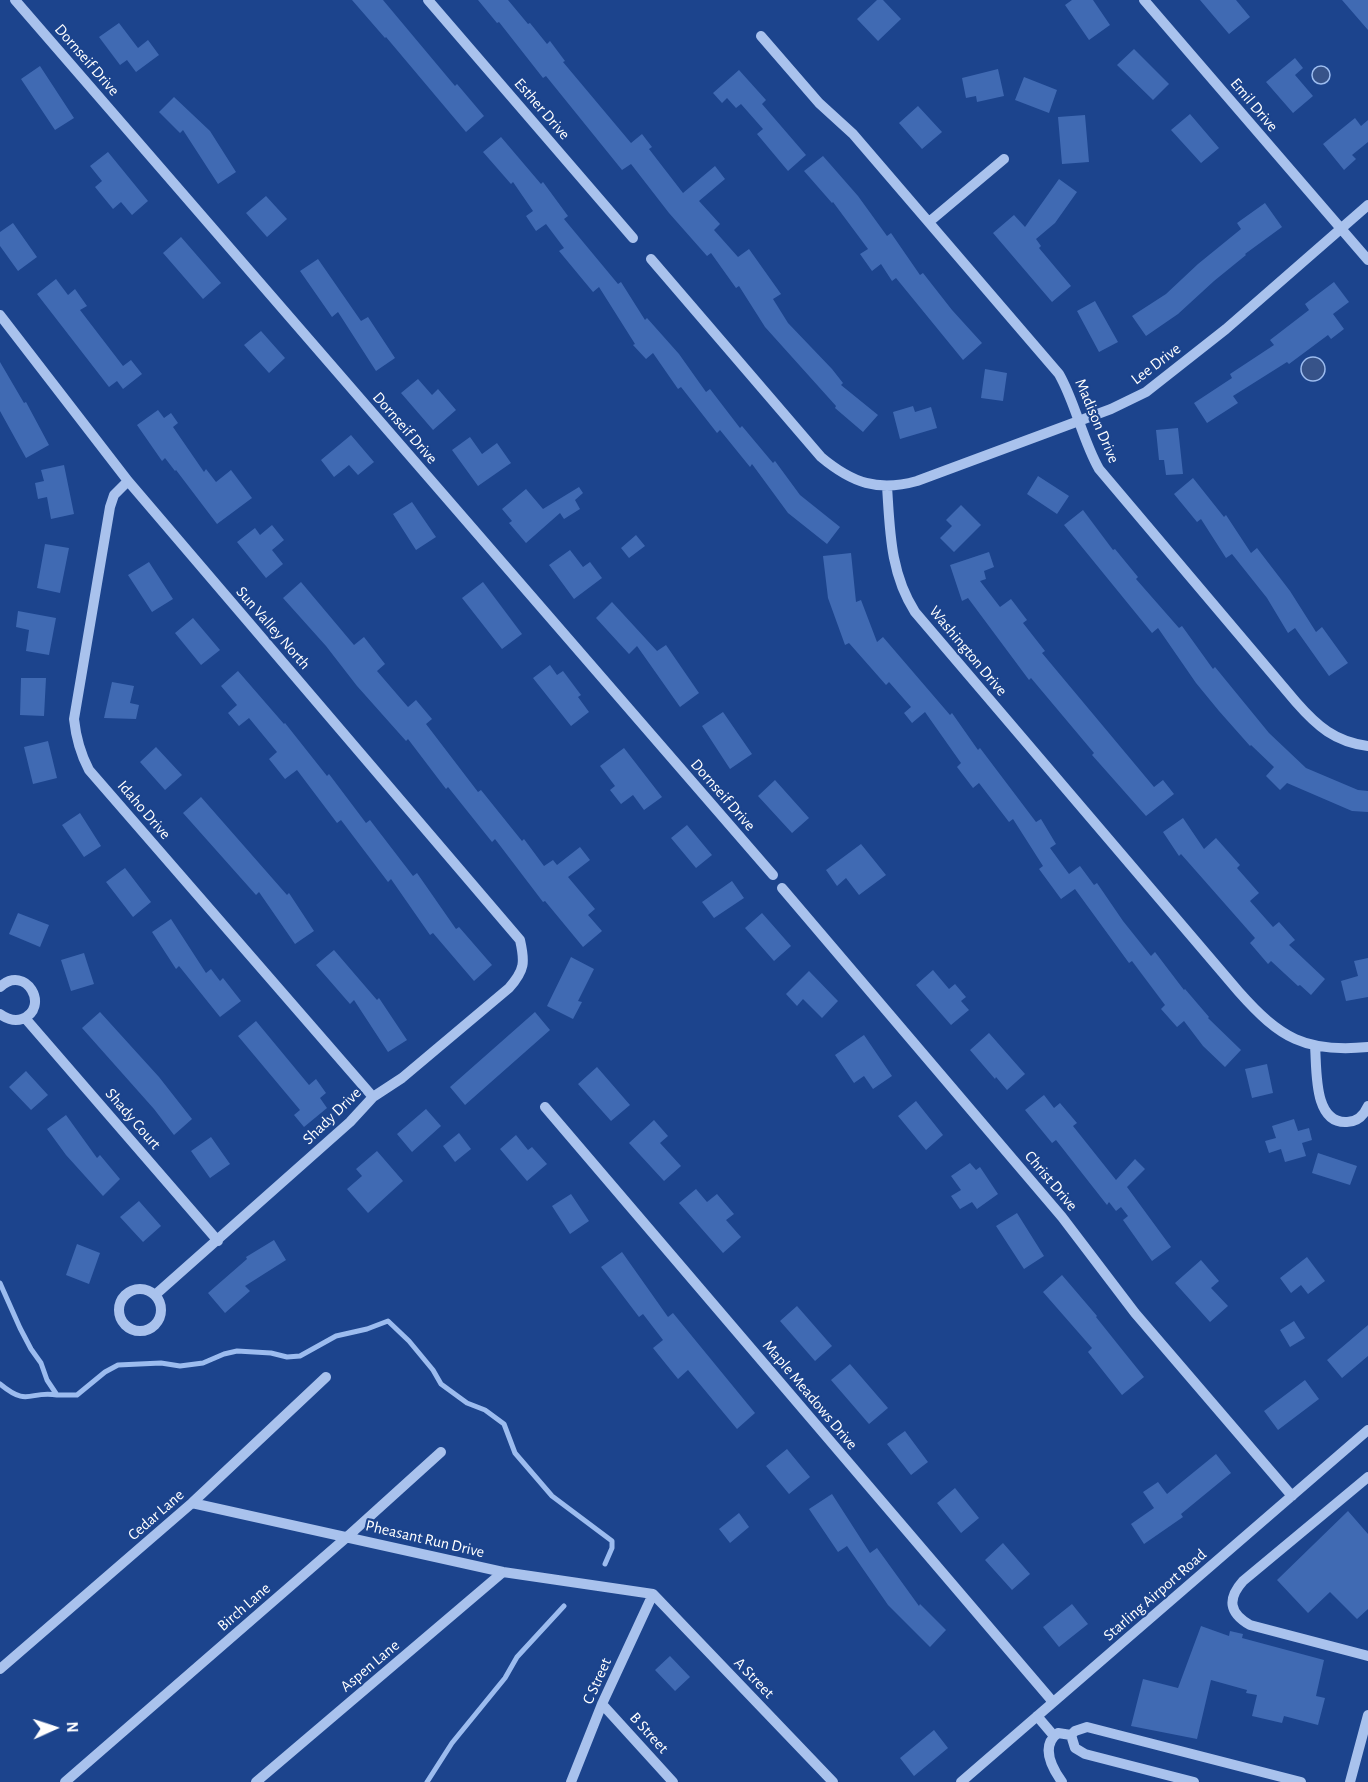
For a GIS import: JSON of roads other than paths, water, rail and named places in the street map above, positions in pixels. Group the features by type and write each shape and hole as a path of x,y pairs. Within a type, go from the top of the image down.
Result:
{"street":[{"name":"Dornseif Drive","path":"15,0 773,875"},
{"name":"Esther Drive","path":"428,0 633,238"},
{"name":"Emil Drive","path":"1144,0 1368,260"},
{"name":"Madison Drive","path":"761,36 808,92 853,134 1059,374 1067,388 1092,457 1099,469 1301,708 1317,726 1328,734 1346,742 1368,746"},
{"path":"929,222 1004,159"},
{"name":"Lee Drive","path":"887,486 918,481 1123,404 1157,385 1368,205"},
{"path":"651,259 821,457 835,469 851,478 868,484 887,486"},
{"name":"Sun Valley North","path":"0,315 128,481 520,940 524,958"},
{"name":"Idaho Drive","path":"128,481 114,495 110,507 74,719 75,735 81,753 89,770 373,1097"},
{"name":"Washington Drive","path":"887,486 894,564 902,589 915,612 1264,1020 1280,1032 1315,1046 1368,1047"},
{"name":"Christ Drive","path":"782,888 1062,1217 1135,1314 1292,1496"},
{"name":"Shady Drive","path":"155,1295 350,1122 373,1097 402,1077 509,987 521,975 524,958"},
{"path":"0,987 7,981 26,983 31,988 35,1001 30,1013 25,1017 13,1020 0,1014"},
{"name":"Shady Court","path":"25,1017 218,1240"},
{"path":"1315,1046 1320,1099 1326,1113 1335,1120 1351,1122 1363,1115 1368,1106"},
{"name":"Maple Meadows Drive","path":"545,1107 1053,1702"},
{"path":"137,1289 144,1289 155,1295 159,1300 161,1314 155,1325 143,1331 136,1331 125,1325 119,1313 119,1306 125,1295 137,1289"},
{"name":"Cedar Lane","path":"0,1669 192,1503 326,1377"},
{"name":"Starling Airport Road","path":"961,1782 1368,1430"},
{"name":"Birch Lane","path":"65,1782 347,1537 441,1452"},
{"path":"1368,1477 1243,1581 1233,1595 1232,1605 1235,1613 1250,1625 1368,1656"},
{"name":"Pheasant Run Drive","path":"192,1503 503,1572 653,1594"},
{"name":"Aspen Lane","path":"256,1782 503,1572"},
{"name":"C Street","path":"571,1782 602,1704 653,1594"},
{"name":"A Street","path":"653,1594 833,1782"},
{"name":"B Street","path":"602,1704 673,1782"},
{"path":"1350,1782 1368,1715"},
{"path":"1037,1716 1054,1736"},
{"path":"1071,1735 1087,1727 1301,1782"},
{"path":"1062,1782 1049,1756 1050,1743 1054,1736 1061,1732 1071,1735"},
{"path":"1071,1735 1075,1748 1085,1754 1194,1782"}],"water":[{"path":"1317,66 1325,66 1330,71 1328,82 1317,84 1312,79 1312,71"},
{"path":"1313,357 1321,361 1325,369 1321,377 1313,381 1305,377 1301,369 1305,361"}],"waterway":[{"path":"0,1283 20,1328 57,1395 77,1395 105,1372 118,1365 161,1363 180,1366 203,1363 237,1351 271,1353 287,1357 300,1356 336,1336 367,1329 388,1321 409,1341 433,1370 441,1384 467,1403 485,1410 504,1424 515,1453 552,1496 612,1541 612,1548 605,1564"},
{"path":"0,1384 23,1397 57,1395"},
{"path":"427,1782 452,1743 505,1678 517,1657 564,1606"}]}
